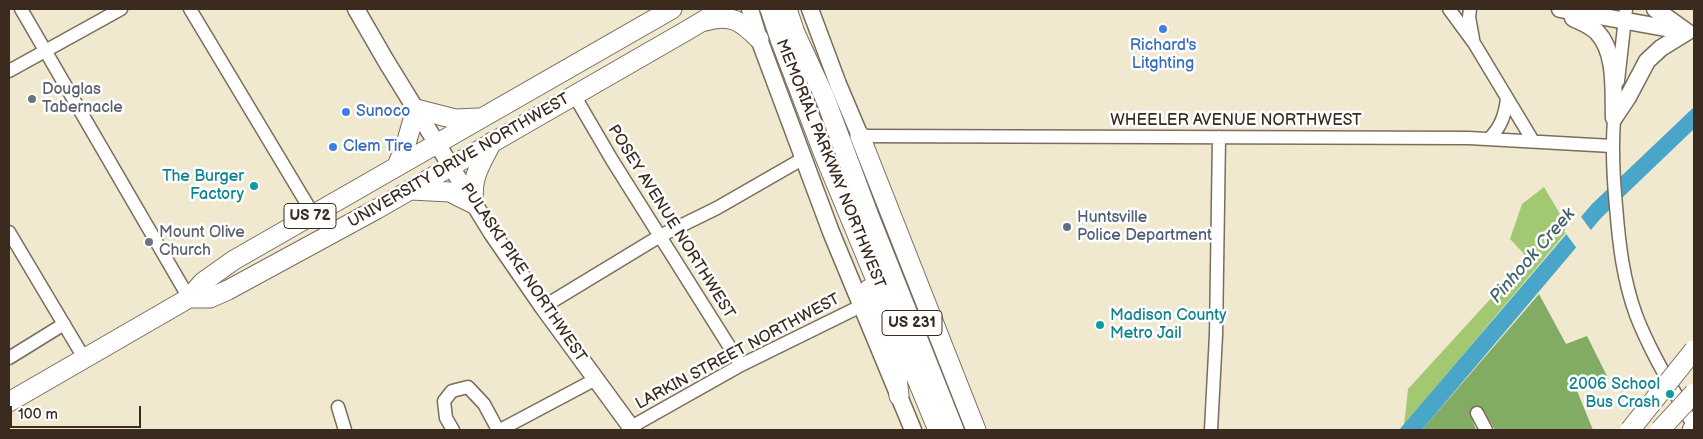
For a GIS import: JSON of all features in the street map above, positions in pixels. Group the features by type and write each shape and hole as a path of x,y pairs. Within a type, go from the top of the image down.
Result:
{"highway":[{"name":"UNIVERSITY DRIVE NORTHWEST","path":"9,402 190,298 203,282 234,260 672,9"},
{"name":"UNIVERSITY DRIVE NORTHWEST","path":"190,298 210,298 228,290 410,190 722,9"},
{"name":"MEMORIAL PARKWAY NORTHWEST","path":"770,9 825,98 869,216 954,430"},
{"name":"MEMORIAL PARKWAY NORTHWEST","path":"787,9 787,36 823,152 938,430"},
{"path":"700,23 721,18 738,20 760,39"},
{"path":"397,166 406,144 416,109 455,119 482,118"},
{"path":"860,136 976,430"},
{"path":"474,204 472,190 476,172 493,142"},
{"path":"410,190 450,192 474,204"},
{"path":"869,216 934,325"},
{"path":"850,218 873,307 897,376 899,396"},
{"path":"1630,430 1694,350"},
{"path":"1660,430 1694,393"}],"main road":[{"name":"PULASKI PIKE NORTHWEST","path":"356,9 499,244 632,429"},
{"path":"750,9 804,158 861,306 914,430"},
{"path":"760,39 762,23 768,16 783,10 798,9 812,15 860,136"},
{"path":"1556,9 1588,25 1602,38 1610,59 1613,81 1614,118"},
{"path":"1560,9 1625,15 1692,33"},
{"path":"1655,9 1692,33"},
{"path":"1614,118 1628,97 1647,61 1660,48 1692,33"}],"street":[{"path":"21,9 190,298"},
{"path":"9,71 121,9"},
{"path":"190,9 313,214"},
{"path":"1449,9 1474,44 1533,141"},
{"path":"1470,9 1469,23 1474,44"},
{"path":"1625,15 1612,146 1620,250 1628,293 1642,328 1694,428"},
{"name":"POSEY AVENUE NORTHWEST","path":"574,95 741,365"},
{"path":"1489,139 1500,125 1504,116 1507,99"},
{"name":"WHEELER AVENUE NORTHWEST","path":"860,136 1489,139 1612,146"},
{"path":"1211,430 1216,335 1219,137"},
{"path":"543,307 660,236 717,208 804,158"},
{"path":"9,232 84,358"},
{"name":"LARKIN STREET NORTHWEST","path":"632,429 741,365 861,306"},
{"path":"9,358 64,324"},
{"path":"453,430 446,418 444,401 452,391 468,387 484,404 499,430 596,379"},
{"path":"338,407 345,430"},
{"path":"1477,413 1486,430"}],"green space":[{"path":"1544,187 1569,229 1404,425 1408,389 1505,283 1526,256 1510,239 1522,204"},
{"path":"1539,294 1566,344 1587,336 1608,378 1597,385 1571,376 1593,430 1495,430 1483,410 1475,409 1472,419 1476,430 1422,430"}],"water":[{"path":"1694,107 1694,129 1601,218 1422,430 1399,430 1592,204"}],"pier":[{"path":"1579,214 1593,233 1578,250 1564,231"}],"place":[{"name":"Richard's Litghting","path":"1163,29"},
{"name":"Douglas Tabernacle","path":"32,99"},
{"name":"Sunoco","path":"346,112"},
{"name":"Clem Tire","path":"333,147"},
{"name":"The Burger Factory","path":"254,186"},
{"name":"Huntsville Police Department","path":"1067,227"},
{"name":"Mount Olive Church","path":"149,242"},
{"name":"Madison County Metro Jail","path":"1100,325"},
{"name":"2006 School Bus Crash","path":"1670,394"}],"water label":[{"name":"Pinhook Creek","path":"1533,256"}]}
